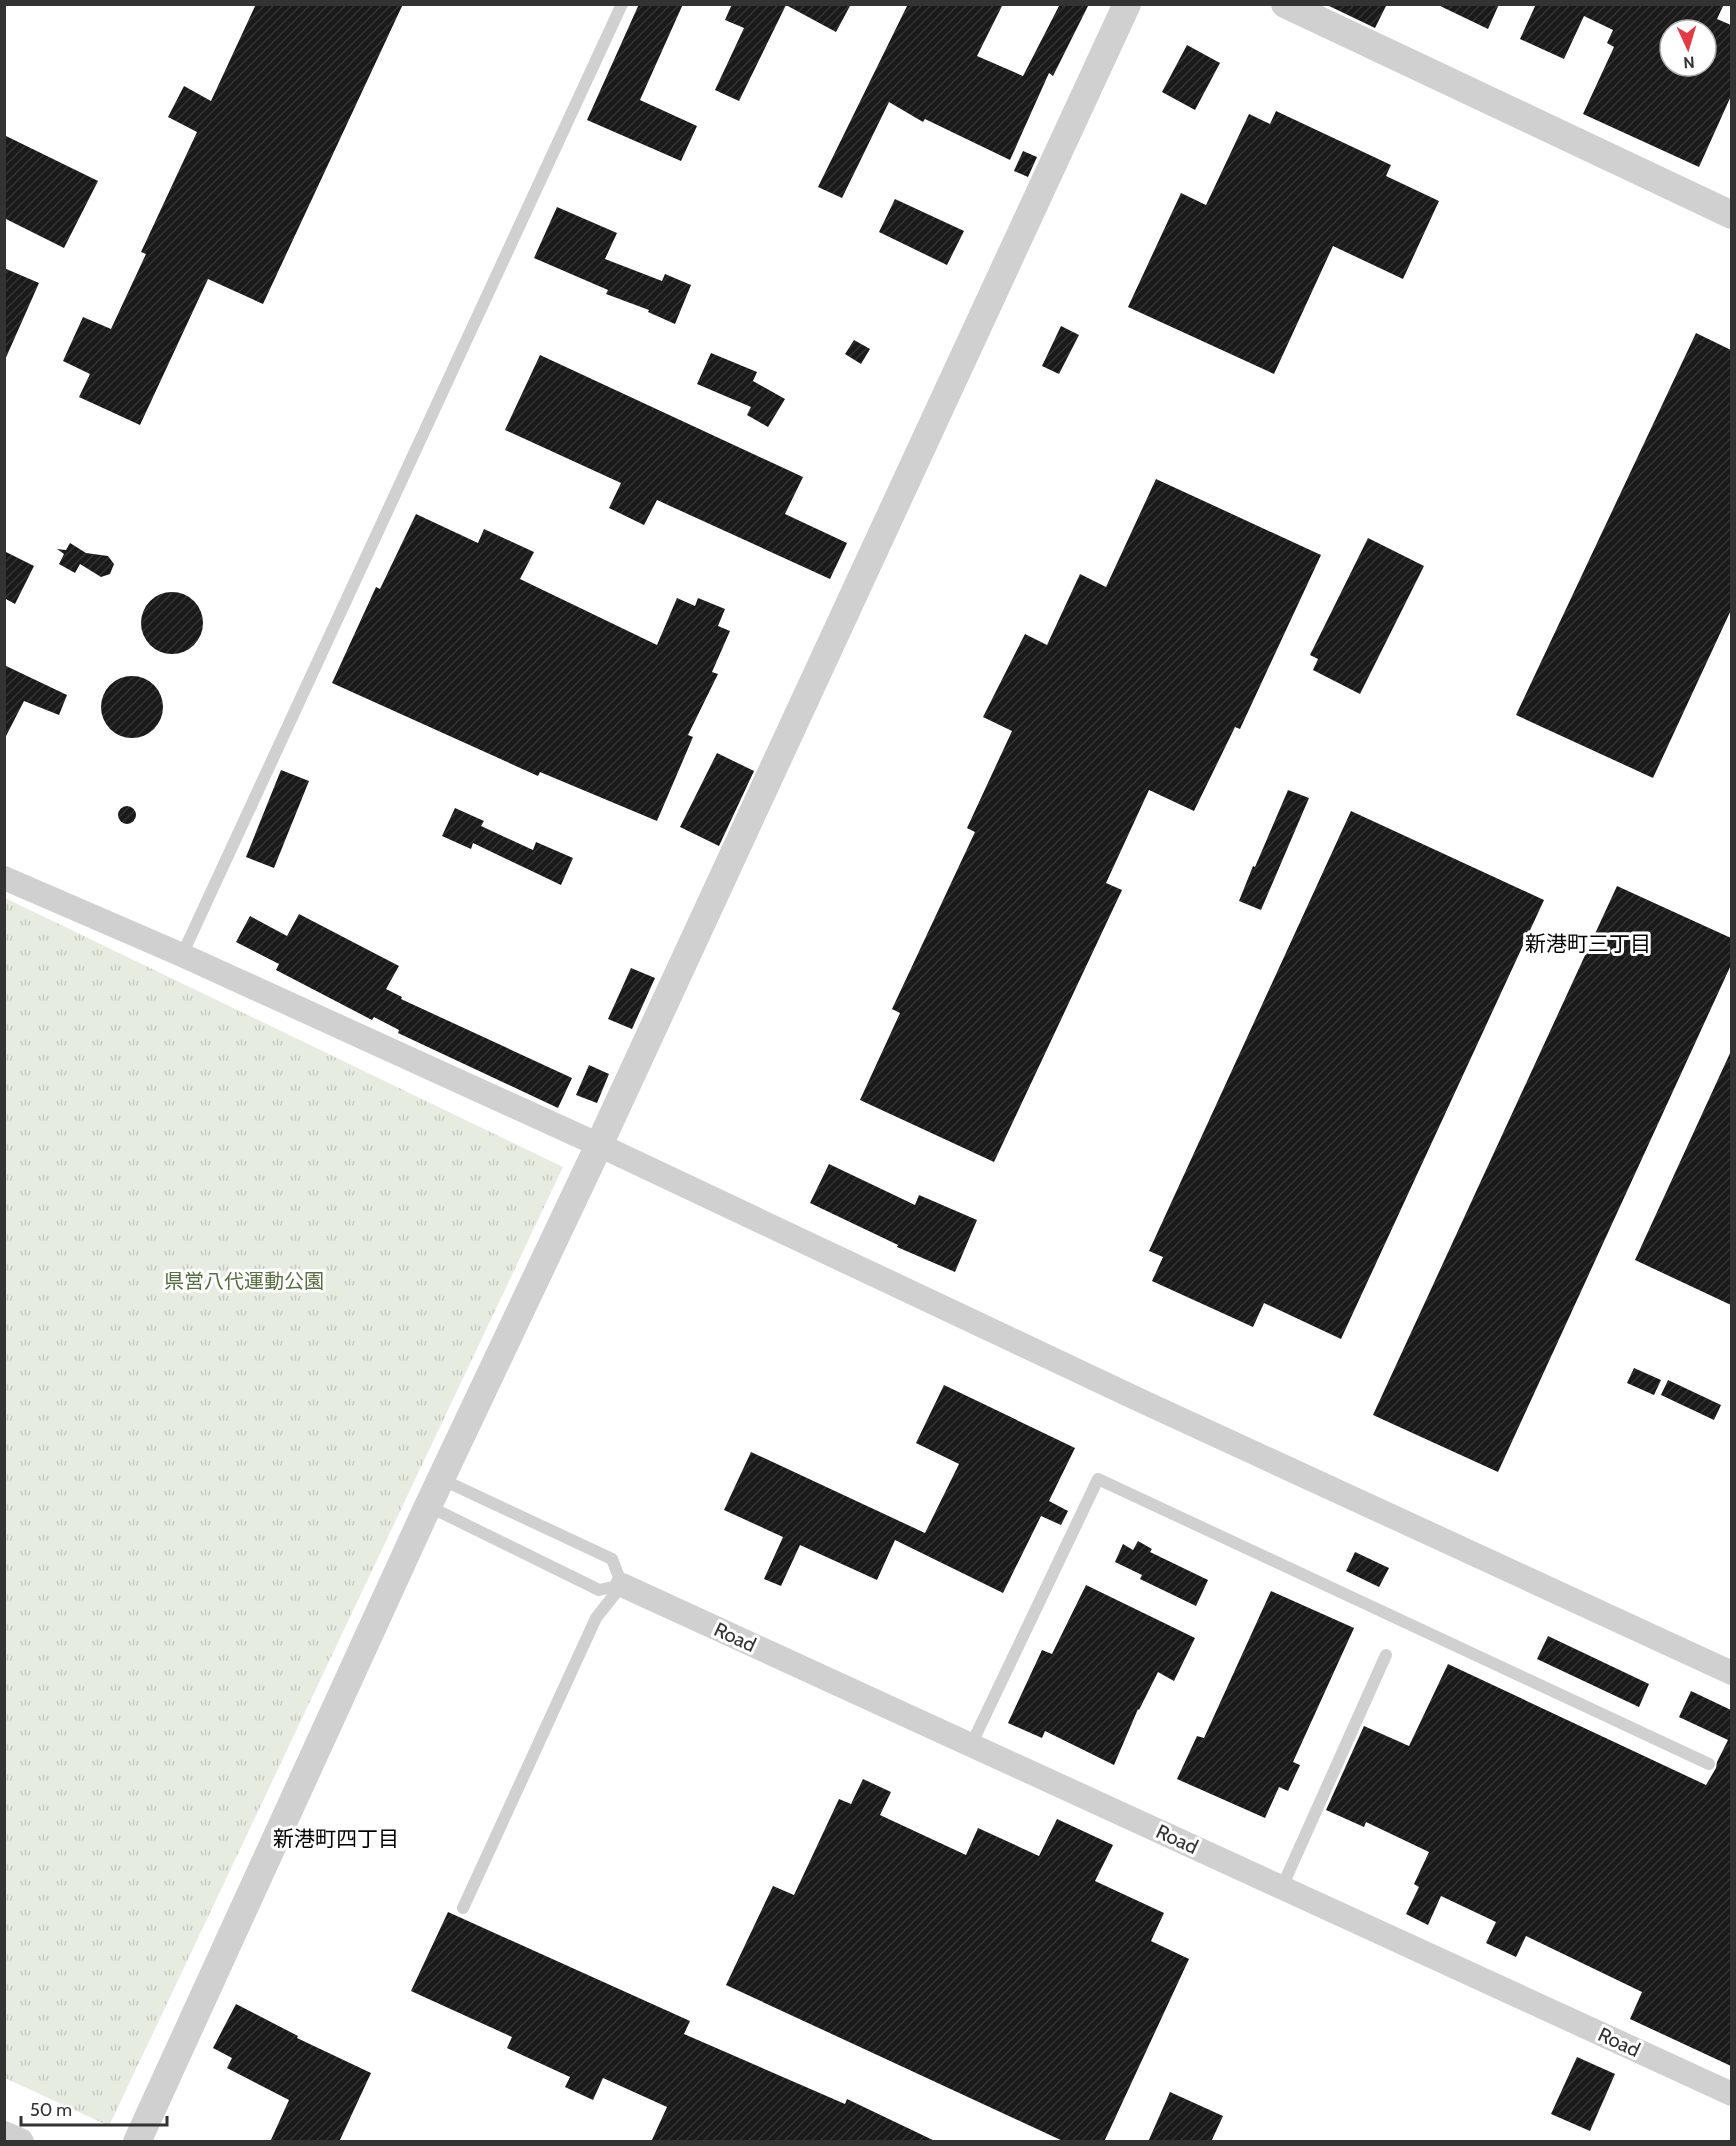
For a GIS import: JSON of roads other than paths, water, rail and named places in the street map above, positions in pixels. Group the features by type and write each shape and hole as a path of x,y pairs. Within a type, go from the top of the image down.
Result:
{"street":[{"path":"137,2142 428,1506 599,1145 1127,4"},
{"path":"1285,4 1730,211"},
{"path":"4,878 599,1145 1135,1398 1731,1673"},
{"name":"Road","path":"622,1585 1731,2092"},
{"path":"4,2134 20,2142"}],"lane":[{"path":"182,956 622,4"},
{"path":"441,1479 612,1559 622,1585"},
{"path":"973,1741 1098,1479 1709,1764"},
{"path":"428,1506 599,1590 622,1585 973,1741 1282,1887 1731,2092"},
{"path":"463,1908 596,1618 622,1585"},
{"path":"1282,1887 1386,1655"}],"district":[{"name":"新港町三丁目","path":"1588,943"},
{"name":"新港町四丁目","path":"336,1838"}],"park label":[{"name":"県営八代運動公園","path":"244,1281"}]}
